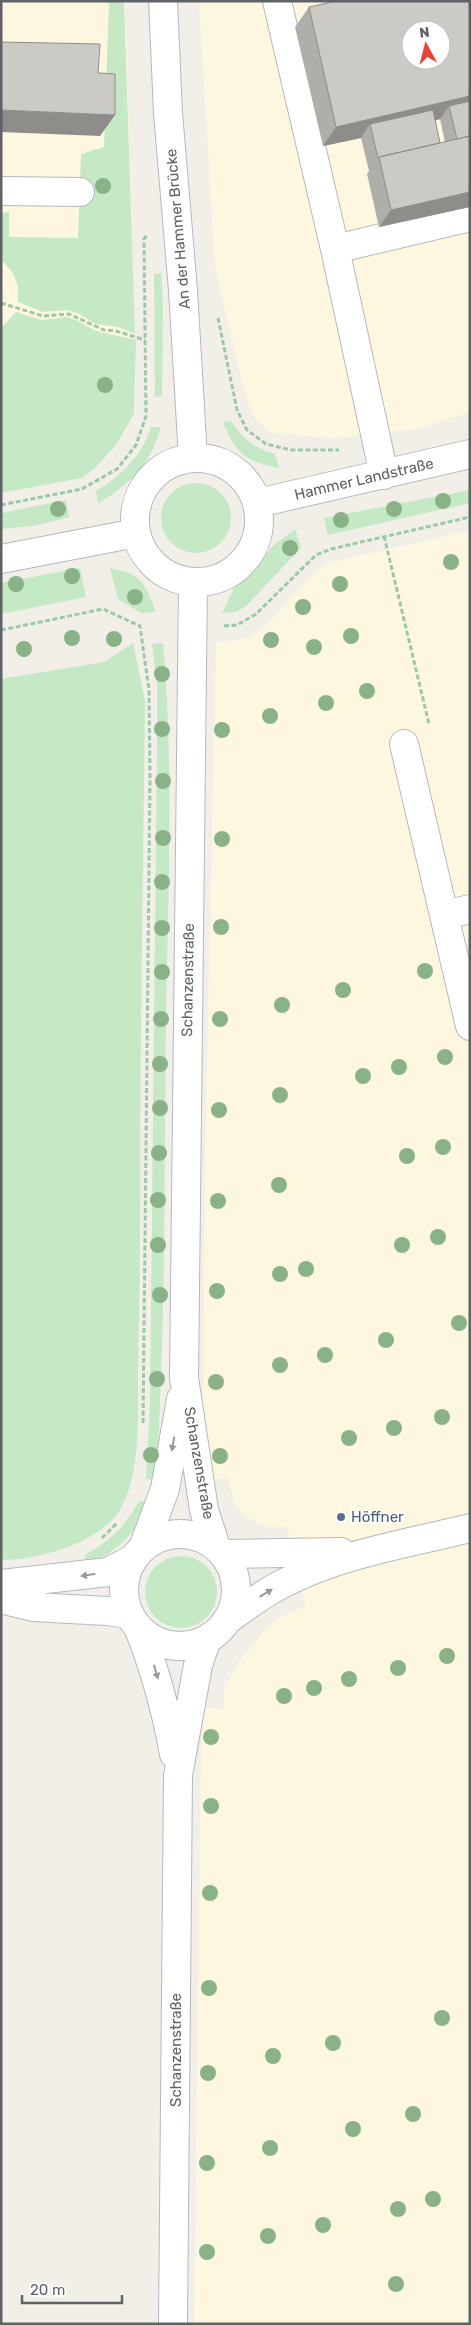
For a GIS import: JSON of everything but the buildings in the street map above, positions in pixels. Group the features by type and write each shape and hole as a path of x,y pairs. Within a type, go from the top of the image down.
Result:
{"street":[{"name":"An der Hammer Brücke","path":"163,1 168,113 183,290 193,458"},
{"path":"277,1 335,249 384,475"},
{"path":"1,190 80,192"},
{"path":"335,249 470,217"},
{"name":"Hammer Landstraße","path":"258,503 470,454"},
{"path":"193,458 207,458 234,469 244,478 258,503 260,518 258,533 254,547 246,560 235,570 222,577 208,581 193,582 180,580 156,567 147,557 136,533 135,515 139,498 147,482 160,470 176,462 193,458"},
{"path":"1,559 136,533"},
{"name":"Schanzenstraße","path":"178,1776 162,1695 153,1664 125,1601 124,1586 127,1572 138,1553 165,1489 184,1378 193,582"},
{"path":"404,744 457,912 470,1026"},
{"name":"Schanzenstraße","path":"184,1378 204,1510 219,1551"},
{"path":"1,1599 33,1607 107,1611 134,1621 149,1636 162,1643 176,1646 191,1645 205,1640 221,1626 280,1585 340,1560 372,1550 470,1528"},
{"name":"Schanzenstraße","path":"138,1553 156,1540 171,1535 187,1535 202,1539 219,1551 231,1566 236,1594 233,1608 221,1626 207,1639 198,1665 178,1776 173,2324"},
{"path":"219,1551 301,1554 372,1550"},
{"path":"1,1584 108,1572 138,1553"}],"path":[{"path":"1,504 82,489 117,469 136,445 146,416 144,239 175,196"},
{"path":"1,303 43,316 69,314 95,327 145,340"},
{"path":"237,410 247,430 266,444 292,450 348,450"},
{"path":"218,626 236,625 256,614 316,555 331,549 470,517"},
{"path":"384,536 429,727"},
{"path":"1,630 103,609 140,626 149,690 150,780 143,1426"},
{"path":"96,1541 104,1537 121,1519"}],"shaded area":[{"path":"1,1 125,1 136,379 134,414 116,445 96,467 82,478 1,493"},
{"path":"199,1 470,1 470,412 416,429 333,438 270,432 254,417 244,391 215,267"},
{"name":"Höffner","path":"470,531 470,2323 194,2324 201,1753 204,1708 224,1709 224,1688 238,1663 276,1619 305,1606 287,1527 271,1527 252,1520 242,1513 234,1502 228,1477 210,1481 205,1452 203,1403 205,1160 216,643 248,638 265,626 316,571 332,562"}],"green space":[{"path":"109,1 124,1 135,334 118,327 96,324 77,313 67,310 43,312 18,302 18,286 13,273 1,259 1,213 9,212 9,237 78,238 81,154 104,147"},
{"path":"161,273 163,304 162,396 155,397 154,274"},
{"path":"16,312 42,320 67,317 96,331 136,340 134,414 116,445 96,467 82,478 1,493 1,328"},
{"path":"231,421 250,442 261,449 275,454 279,468 258,462 244,455 233,442 223,422"},
{"path":"151,427 161,427 145,463 120,489 98,504 96,491 130,464 142,447"},
{"path":"196,483 215,489 225,499 231,518 225,537 215,547 196,553 177,547 167,537 161,518 167,499 177,489"},
{"path":"470,490 470,503 328,535 324,518"},
{"path":"66,500 69,517 33,526 1,529 1,513"},
{"path":"295,529 301,548 245,607 235,612 222,613 235,586 273,546"},
{"path":"80,568 86,597 1,614 1,583"},
{"path":"110,568 129,573 141,581 149,594 156,612 141,613 118,599"},
{"path":"133,643 145,701 138,1421 133,1476 122,1506 113,1519 101,1530 86,1539 51,1552 33,1557 1,1560 1,679 104,662"},
{"path":"163,643 168,736 169,830 162,1364 156,1480 146,1479 150,1406 157,748 157,683 152,644"},
{"path":"139,1501 151,1501 132,1532 107,1555 85,1565 85,1555 102,1544 123,1526"},
{"path":"181,1556 201,1562 211,1572 217,1592 211,1612 201,1622 181,1628 161,1622 151,1612 145,1592 151,1572 161,1562"}],"place":[{"name":"Höffner","path":"341,1517"}]}
